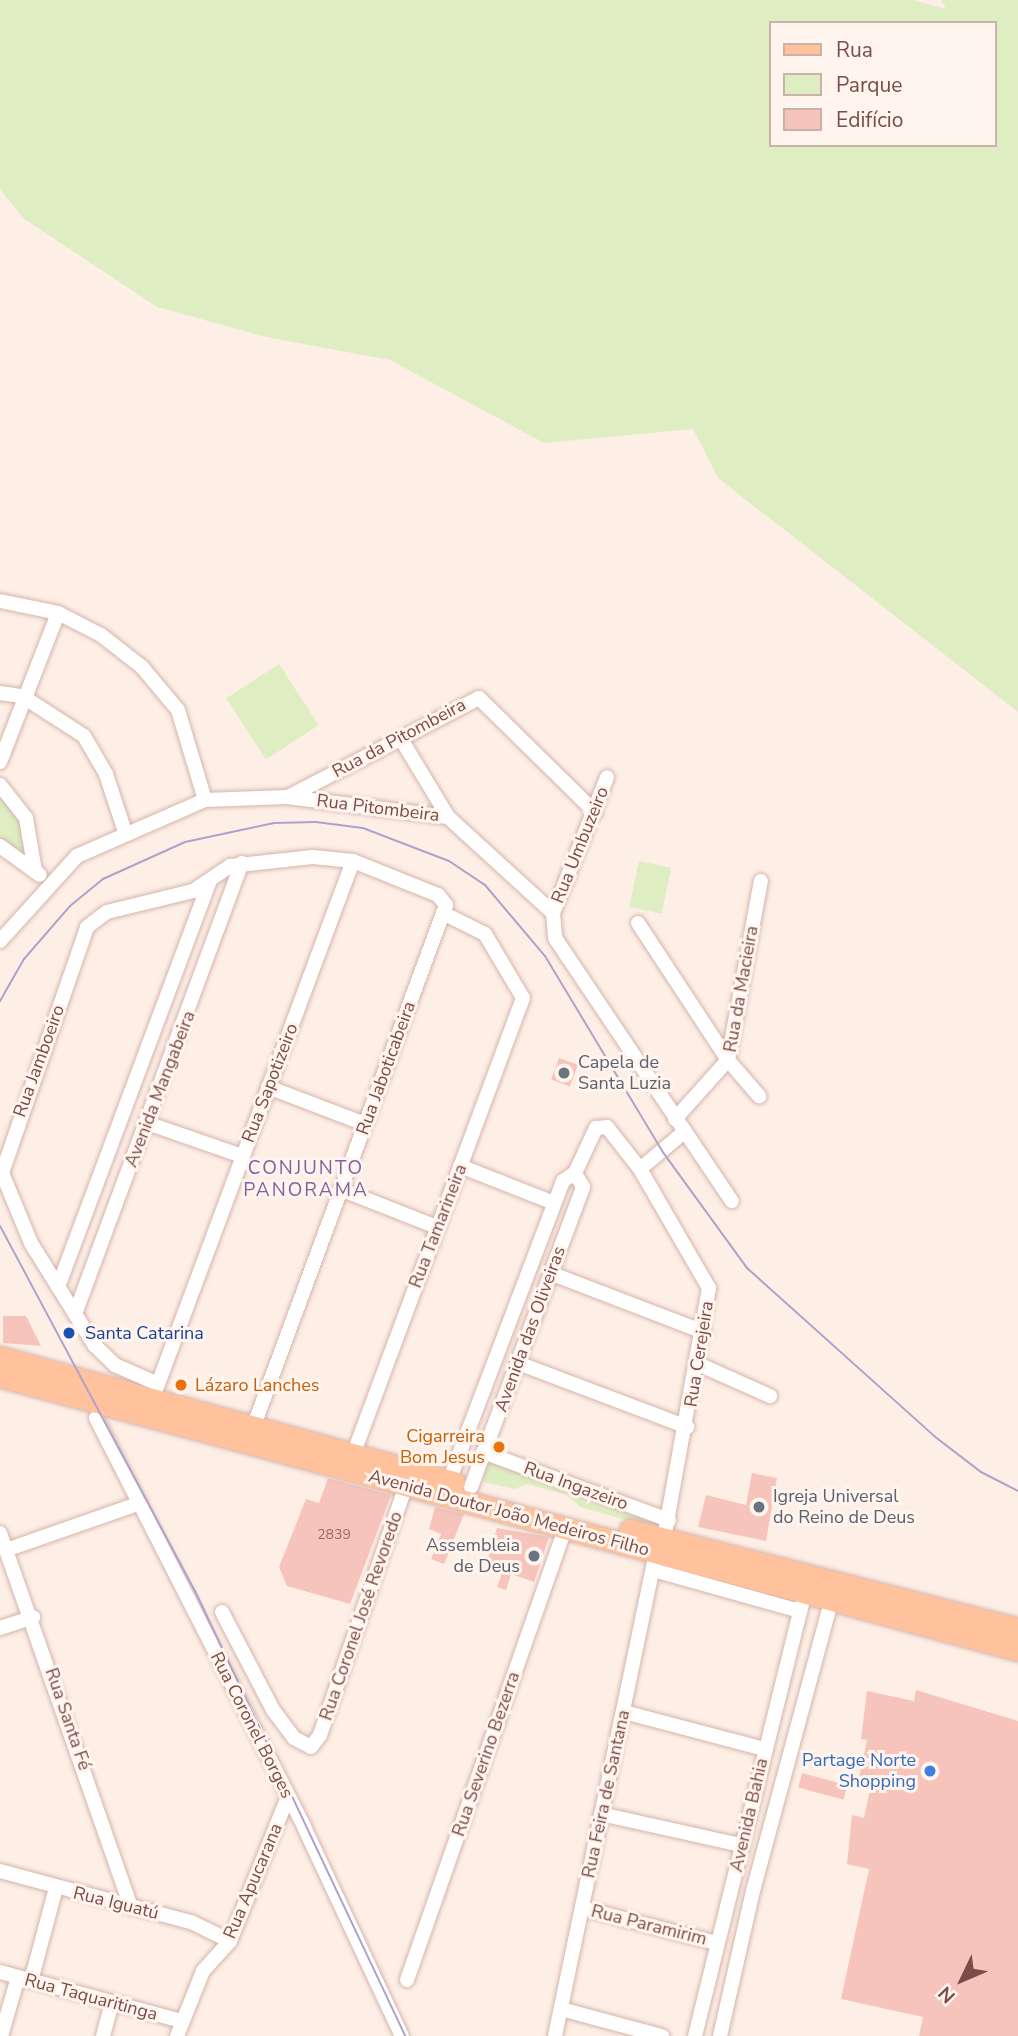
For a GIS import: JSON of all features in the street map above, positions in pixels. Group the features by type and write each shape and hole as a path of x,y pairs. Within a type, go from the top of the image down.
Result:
{"main road":[{"name":"Avenida Doutor João Medeiros Filho","path":"0,1357 155,1393 253,1428 471,1487 660,1546 802,1603 831,1601 1018,1650"},
{"name":"Avenida Doutor João Medeiros Filho","path":"0,1377 565,1528 900,1598 1018,1629"},
{"path":"802,1603 817,1584 881,1599 900,1598"},
{"path":"880,1613 895,1611 950,1624 956,1612"}],"street":[{"path":"0,601 58,613 121,649 161,687 190,738 205,800"},
{"path":"0,762 22,696 58,613"},
{"path":"0,693 22,696 84,736 106,774 125,832"},
{"name":"Rua da Pitombeira","path":"287,797 401,739 473,698 490,703 595,812"},
{"path":"401,739 448,817"},
{"name":"Rua Umbuzeiro","path":"553,914 607,777"},
{"path":"0,785 26,818 35,871"},
{"name":"Rua Pitombeira","path":"0,941 50,882 77,856 125,832 205,800 287,797 448,817 553,914"},
{"path":"0,846 50,882"},
{"path":"211,880 221,868 242,863 313,857 353,861 438,895 444,909"},
{"name":"Rua Sapotizeiro","path":"155,1393 353,861"},
{"name":"Avenida Mangabeira","path":"75,1314 179,1041 242,863"},
{"name":"Avenida Mangabeira","path":"58,1287 211,880"},
{"name":"Rua Jamboeiro","path":"155,1393 108,1360 75,1314 31,1242 2,1173 88,927 98,917 147,899 193,891 211,880"},
{"name":"Rua da Macieira","path":"675,1119 728,1060 761,881"},
{"name":"Rua Tamarineira","path":"353,1455 523,998 485,934 444,909"},
{"name":"Rua Jaboticabeira","path":"253,1428 444,909"},
{"path":"553,914 555,938 732,1201"},
{"path":"638,923 728,1060 759,1096"},
{"path":"155,1031 179,1041"},
{"path":"268,1087 365,1124"},
{"path":"147,1123 242,1156"},
{"name":"Rua Cerejeira","path":"594,1130 611,1130 640,1169 709,1282 704,1332 687,1427 660,1546"},
{"name":"Avenida das Oliveiras","path":"449,1481 554,1203 564,1181 575,1173 594,1130"},
{"path":"640,1169 684,1132"},
{"path":"460,1166 554,1203"},
{"name":"Avenida das Oliveiras","path":"471,1487 583,1187 575,1173"},
{"path":"340,1189 437,1227"},
{"path":"551,1273 704,1332"},
{"path":"518,1363 687,1427"},
{"path":"698,1364 770,1396"},
{"name":"Rua Coronel Borges","path":"96,1418 289,1797 402,2036"},
{"name":"Rua Ingazeiro","path":"483,1452 660,1546"},
{"name":"Rua Coronel José Revoredo","path":"222,1612 273,1710 294,1738 311,1747 320,1735 406,1485"},
{"path":"6,1550 140,1503"},
{"name":"Rua Severino Bezerra","path":"407,1980 565,1528"},
{"name":"Rua Santa Fé","path":"0,1533 33,1617 131,1906"},
{"name":"Rua Feira de Santana","path":"555,2036 660,1546"},
{"name":"Avenida Bahia","path":"720,2036 753,1891 831,1601"},
{"name":"Avenida Bahia","path":"695,2036 802,1603"},
{"path":"0,1628 33,1617"},
{"path":"624,1712 764,1749"},
{"name":"Rua Apucarana","path":"177,2036 203,1971 230,1941 289,1797"},
{"path":"601,1814 741,1845"},
{"name":"Rua Iguatú","path":"0,1871 191,1922 230,1941"},
{"path":"1,2036 56,1888"},
{"name":"Rua Paramirim","path":"582,1908 716,1943"},
{"name":"Rua Taquaritinga","path":"0,1972 182,2021"},
{"path":"103,2036 112,2003"},
{"path":"561,2009 662,2036"}],"green space":[{"path":"0,0 913,0 946,9 941,0 1018,0 1018,712 718,478 693,429 544,443 390,360 266,337 157,307 23,218 0,189"},
{"path":"279,664 319,725 266,760 226,698"},
{"path":"6,793 24,827 31,852 21,853 0,838 0,799"},
{"path":"639,861 671,868 662,914 629,907"},
{"path":"487,1458 657,1521 655,1528 580,1507 567,1495 527,1484 515,1489 483,1482"}],"building":[{"name":"Capela de Santa Luzia","path":"559,1058 578,1065 570,1086 551,1080"},
{"path":"3,1316 26,1316 41,1346 3,1343"},
{"path":"752,1473 777,1478 766,1541 698,1527 706,1495 746,1505"},
{"path":"328,1478 391,1495 350,1604 287,1586 279,1567 306,1499 319,1503"},
{"path":"435,1507 464,1514 444,1564 431,1559 441,1534 429,1529"},
{"path":"497,1528 549,1537 534,1582 511,1574 506,1590 497,1587 503,1570 486,1565"},
{"name":"Partage Norte Shopping","path":"916,1690 1018,1721 1018,2036 919,2036 923,2017 841,1999 869,1869 847,1864 852,1815 864,1818 870,1789 857,1787 867,1740 861,1739 867,1691 914,1701"},
{"path":"802,1773 847,1785 844,1800 798,1787"}],"tram line":[{"path":"0,1001 24,959 70,906 103,879 185,842 274,823 316,822 363,828 449,861 485,885 545,956 662,1151 747,1268 934,1436 981,1472 1018,1491"},
{"path":"0,1226 195,1591 405,2036"}],"place":[{"name":"Capela de Santa Luzia","path":"564,1073"},
{"name":"Santa Catarina","path":"69,1333"},
{"name":"Lázaro Lanches","path":"181,1385"},
{"name":"Cigarreira Bom Jesus","path":"499,1447"},
{"name":"Igreja Universal do Reino de Deus","path":"759,1507"},
{"name":"Assembleia de Deus","path":"534,1556"},
{"name":"Partage Norte Shopping","path":"930,1771"}],"district":[{"name":"CONJUNTO PANORAMA","path":"306,1180"}]}
